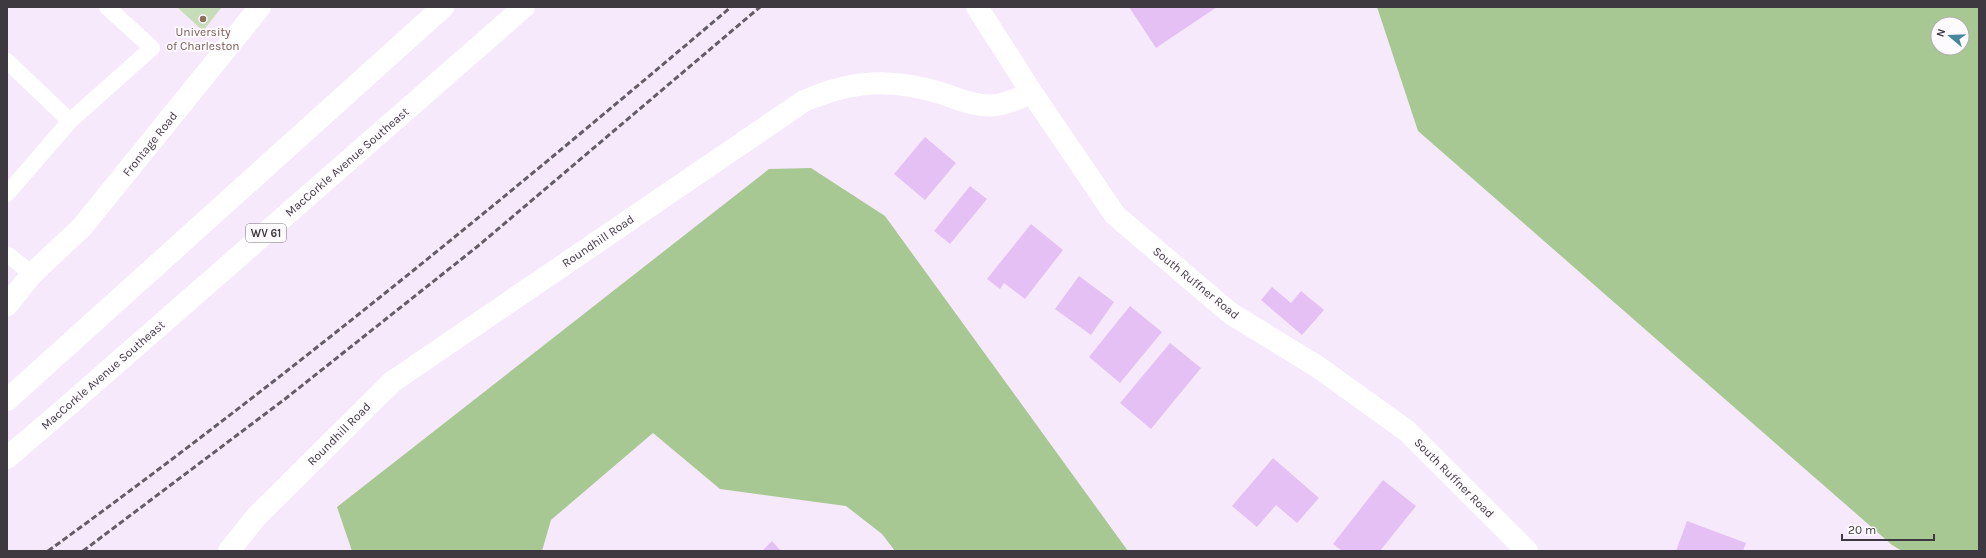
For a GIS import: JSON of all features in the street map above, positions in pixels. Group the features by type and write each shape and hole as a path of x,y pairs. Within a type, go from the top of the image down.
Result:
{"street":[{"name":"Frontage Road","path":"7,304 32,274 82,228 260,7"},
{"path":"7,400 443,7"},
{"name":"MacCorkle Avenue Southeast","path":"7,458 524,7"},
{"name":"South Ruffner Road","path":"977,7 1032,93 1115,215 1230,313 1318,367 1407,432 1527,551"},
{"name":"Roundhill Road","path":"229,551 256,517 392,382 804,101 828,91 852,84 877,82 918,86 980,105 997,105 1032,93"}],"lane":[{"path":"7,194 70,121 152,48 107,7"},
{"path":"7,61 70,121"},
{"path":"7,254 32,274"}],"green space":[{"name":"University of Charleston","path":"177,7 222,7 203,31"},
{"path":"1377,7 1979,7 1979,551 1902,551 1892,545 1418,131"},
{"path":"811,168 885,216 1128,551 895,551 882,534 846,506 720,489 653,433 551,520 542,551 352,551 337,507 769,169"}],"building":[{"path":"1129,7 1217,7 1156,48"},
{"path":"925,137 956,163 925,200 894,174"},
{"path":"970,186 987,199 950,244 934,231"},
{"path":"1031,224 1063,250 1025,299 1004,283 1000,289 987,279"},
{"path":"1079,276 1114,302 1091,335 1055,309"},
{"path":"1272,287 1291,303 1301,291 1324,310 1302,335 1261,300"},
{"path":"1130,306 1162,332 1120,383 1089,357"},
{"path":"1170,343 1201,368 1151,429 1120,403"},
{"path":"1273,458 1319,498 1297,523 1276,505 1257,527 1232,506"},
{"path":"1383,480 1416,506 1380,551 1342,551 1333,544"},
{"path":"1687,521 1746,543 1743,551 1676,551"},
{"path":"772,541 781,551 762,551"}],"railway":[{"path":"48,551 223,420 395,285 480,217 731,7"},
{"path":"83,551 285,399 478,246 760,7"}],"place":[{"name":"University of Charleston","path":"203,19"}]}
